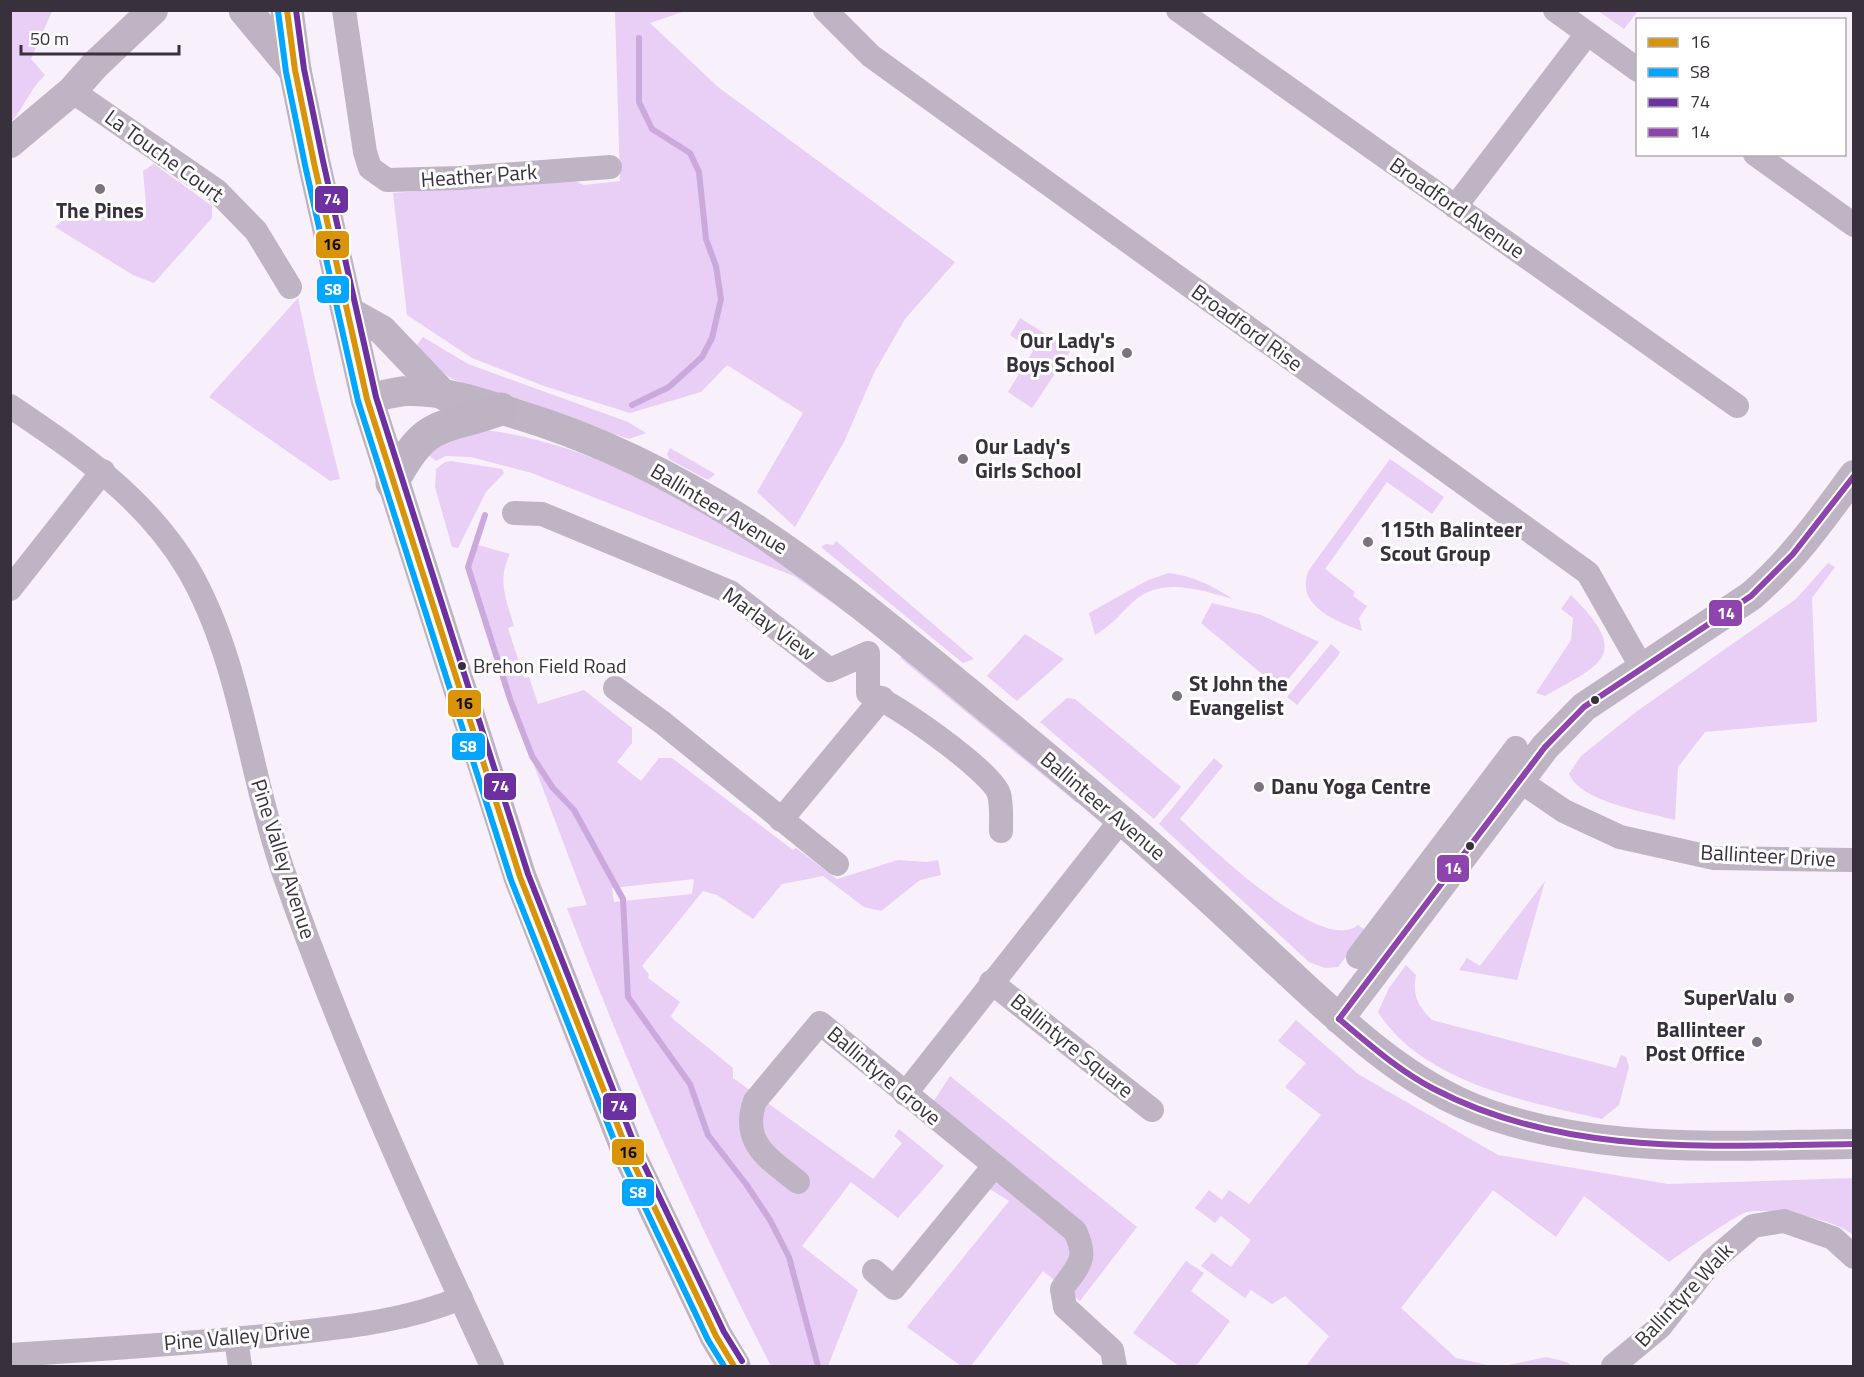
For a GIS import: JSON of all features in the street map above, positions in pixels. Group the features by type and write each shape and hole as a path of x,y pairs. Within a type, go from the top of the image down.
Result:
{"main road":[{"path":"244,10 296,70"},
{"path":"287,10 296,70 367,399 520,878 628,1152 716,1336 734,1366"},
{"path":"392,483 415,444 433,429 453,421 472,419 501,409"}],"street":[{"path":"10,143 72,91 94,65 153,10"},
{"name":"Heather Park","path":"344,10 365,152 370,168 387,180 460,178 610,167"},
{"name":"Broadford Rise","path":"825,10 871,56 1588,573 1642,668"},
{"name":"Broadford Avenue","path":"1178,10 1737,406"},
{"path":"1555,10 1636,69"},
{"path":"1455,207 1587,34"},
{"name":"La Touche Court","path":"72,91 217,191 256,231 290,287"},
{"path":"1758,156 1854,225"},
{"path":"348,311 382,330 445,396"},
{"name":"Ballinteer Avenue","path":"367,399 408,391 445,396 501,409 578,434 683,483 785,547 889,627 1121,820 1339,1019 1390,1060 1435,1090 1502,1119 1546,1131 1621,1141 1854,1144"},
{"name":"Pine Valley Avenue","path":"10,406 103,471 163,532 197,586 219,633 282,868 353,1051 492,1366"},
{"path":"10,589 103,471"},
{"path":"1339,1019 1387,938 1510,774 1545,747 1584,707 1734,608 1773,577 1805,542 1854,475"},
{"name":"Marlay View","path":"514,513 542,514 730,592 830,669 868,652"},
{"path":"889,627 868,652 867,693 882,698 940,738 993,783 999,794 1001,831"},
{"path":"615,688 663,723 837,864"},
{"path":"782,820 882,698"},
{"path":"1510,774 1516,748"},
{"name":"Ballinteer Drive","path":"1510,774 1564,811 1620,837 1714,858 1854,860"},
{"path":"905,1094 1121,820"},
{"path":"1358,957 1387,938"},
{"name":"Ballintyre Square","path":"991,982 1152,1110"},
{"name":"Ballintyre Grove","path":"798,1182 758,1149 753,1137 751,1112 755,1101 820,1023 1074,1231 1083,1248 1080,1263 1062,1289 1065,1307 1112,1350 1115,1366"},
{"path":"874,1271 894,1288 994,1166"},
{"name":"Ballintyre Walk","path":"1613,1366 1660,1327 1712,1261 1753,1226 1784,1221 1833,1238 1854,1257"},
{"name":"Pine Valley Drive","path":"10,1355 236,1339 410,1317 461,1298"},
{"path":"236,1339 240,1366"}],"shaded area":[{"path":"11,10 52,11 31,59 45,75 11,122"},
{"path":"615,11 685,11 650,23 718,87 955,262 905,319 874,373 844,442 795,527 757,492 803,413 727,365 701,392 630,413 544,386 472,358 407,315 393,193 572,180 584,185 620,181"},
{"path":"1598,11 1638,11 1624,29"},
{"path":"154,164 212,206 212,218 154,283 133,275 55,227 65,218 140,216 146,204 143,171"},
{"path":"298,298 340,479 330,481 209,397"},
{"path":"1020,318 1071,350 1032,408 1008,392 1033,351 1010,335"},
{"path":"423,337 468,364 628,422 646,433 629,439 452,379 413,350"},
{"path":"475,429 544,442 579,453 647,481 756,544 858,621 794,576 532,473 471,457 446,456 436,461 428,455 433,442"},
{"path":"670,448 715,474 708,480 669,459 667,454"},
{"path":"1390,459 1444,497 1432,514 1387,482 1325,569 1355,592 1353,596 1367,606 1359,618 1362,631 1341,623 1320,610 1307,593 1306,582 1309,570"},
{"path":"445,462 502,469 504,473 486,492 458,548 452,547 435,487 436,469"},
{"path":"836,541 974,659 963,663 821,547 826,544 833,545"},
{"path":"478,545 510,554 503,581 514,626 508,628 524,678 529,677 538,704 584,690 632,728 632,743 617,762 641,781 659,758 672,758 793,850 796,848 837,879 898,860 926,862 938,860 941,875 920,880 881,911 864,907 823,876 782,884 753,919 717,895 703,891 642,966 649,974 648,978 680,1002 671,1016 673,1019 733,1068 733,1078 873,1179 902,1143 894,1136 899,1129 944,1166 898,1218 851,1182 802,1246 858,1290 828,1366 771,1366 688,1197 613,1025 567,908 587,905 512,707 468,574","holes":["694,879 692,894 614,902 612,888"]},
{"path":"1828,563 1835,567 1812,598 1817,722 1705,732 1678,767 1675,820 1600,799 1576,784 1569,774 1581,756 1636,712 1796,599"},
{"path":"1169,573 1202,582 1233,599 1182,587 1157,589 1145,593 1134,601 1095,635 1089,613 1148,580"},
{"path":"1571,595 1601,631 1605,645 1603,656 1582,675 1545,696 1536,693 1571,640 1573,618 1561,609"},
{"path":"1212,603 1261,615 1319,642 1280,689 1201,623"},
{"path":"1025,634 1064,659 1017,701 987,676"},
{"path":"1331,644 1340,652 1338,656 1297,705 1287,697"},
{"path":"902,657 1078,802 900,658"},
{"path":"1067,698 1075,699 1181,787 1154,819 1040,722"},
{"path":"1214,758 1223,766 1180,819 1239,872 1293,912 1319,925 1341,930 1358,925 1366,931 1338,967 1325,968 1309,962 1159,824"},
{"path":"1545,881 1517,980 1459,970 1467,958 1480,966"},
{"path":"1406,965 1416,975 1417,1000 1432,1020 1616,1068 1621,1055 1626,1057 1629,1067 1619,1105 1602,1119 1542,1105 1478,1085 1448,1072 1421,1056 1397,1036 1378,1012 1389,988"},
{"path":"1296,1020 1358,1074 1498,1155 1668,1184 1854,1178 1853,1235 1818,1219 1787,1213 1747,1212 1721,1226 1669,1262 1584,1196 1556,1237 1493,1190 1401,1308 1456,1358 1492,1366 1306,1366 1329,1336 1285,1296 1272,1304 1251,1290 1245,1298 1201,1266 1212,1253 1231,1267 1251,1240 1221,1216 1215,1223 1195,1208 1209,1190 1222,1200 1229,1190 1249,1204 1321,1115 1285,1087 1306,1063 1278,1041"},
{"path":"950,1076 1137,1227 1080,1301 1043,1271 971,1366 961,1366 907,1327 1009,1201 985,1186 1001,1164 930,1107"},
{"path":"1186,1261 1204,1273 1191,1291 1230,1321 1196,1366 1179,1366 1133,1333"},
{"path":"1546,1357 1567,1362 1572,1366 1504,1366"}],"waterway":[{"path":"632,405 669,387 702,357 712,338 721,299 716,266 706,239 699,172 690,153 652,129 639,102 639,38"},
{"path":"485,515 468,567 510,699 532,756 553,788 574,810 623,899 628,997 690,1084 708,1135 746,1184 770,1220 789,1257 818,1366"}],"transit line":[{"name":"16","path":"287,10 295,70 314,163 367,399 520,877 628,1152 716,1336 734,1366"},
{"name":"74","path":"296,10 304,69 323,161 376,397 528,874 636,1148 724,1332 742,1361"},
{"name":"S8","path":"278,11 286,72 305,165 358,401 511,880 620,1155 708,1340 724,1366"},
{"name":"14","path":"1339,1019 1545,747 1584,707 1751,596 1793,554 1854,476"},
{"name":"14","path":"1339,1019 1396,1066 1421,1082 1484,1111 1534,1127 1587,1137 1640,1143 1747,1146 1854,1144"}],"place":[{"name":"The Pines","path":"100,189"},
{"name":"Our Lady's Boys School","path":"1127,353"},
{"name":"Our Lady's Girls School","path":"963,459"},
{"name":"115th Balinteer Scout Group","path":"1368,542"},
{"name":"Brehon Field Road","path":"462,666"},
{"name":"St John the Evangelist","path":"1177,696"},
{"name":"Danu Yoga Centre","path":"1259,787"},
{"name":"SuperValu","path":"1789,998"},
{"name":"Ballinteer Post Office","path":"1757,1042"}]}
